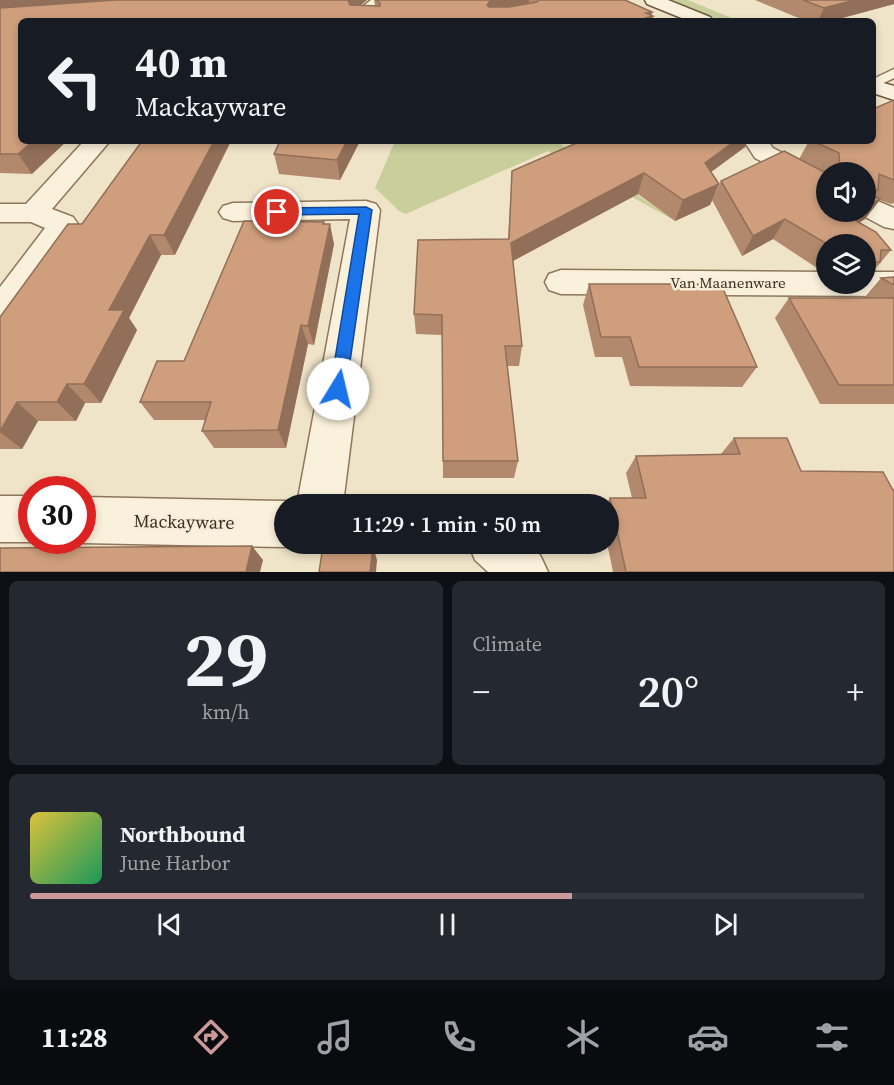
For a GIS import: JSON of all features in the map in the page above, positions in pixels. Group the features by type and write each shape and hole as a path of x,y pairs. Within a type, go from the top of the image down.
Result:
{"street":[{"path":"364,18 360,16 382,0"},
{"path":"653,0 697,18"},
{"path":"876,86 894,93"},
{"path":"34,213 79,159 95,144"},
{"path":"758,144 764,153 816,180"},
{"path":"233,212 366,210 322,494"},
{"path":"876,211 894,220"},
{"path":"0,213 34,213 63,224 0,313"},
{"name":"Van Maanenware","path":"561,282 894,284"},
{"path":"0,519 18,519"},
{"name":"Mackayware","path":"96,520 274,524"},
{"path":"504,554 523,572"}],"lane":[{"path":"876,83 894,73"}],"green space":[{"path":"666,0 688,0 732,18 711,18"},
{"path":"394,144 561,144 681,224 548,151 406,214 399,211 375,188"}],"building":[{"path":"116,0 348,0 350,5 380,6 376,0 491,0 487,5 489,7 509,7 538,0 625,0 652,12 646,13 653,16 646,18 18,18 18,144 30,144 18,154 0,154 0,8"},
{"path":"803,0 855,0 824,8"},
{"path":"894,100 894,180 879,174 878,190 876,190 876,162 839,162 839,153 820,144 876,144 876,108"},
{"path":"140,144 212,144 164,235 150,235 109,310 124,310 84,384 67,384 57,402 17,402 0,431 0,317 68,224 82,224"},
{"path":"279,144 345,144 337,160 274,154"},
{"path":"574,144 731,144 705,163 719,184 683,200 644,173 511,243 522,346 505,346 518,461 443,461 442,315 414,314 418,240 509,239 512,171"},
{"path":"784,151 816,168 816,222 858,222 876,232 891,250 881,250 880,262 876,262 876,234 816,234 816,237 785,219 753,236 721,181"},
{"path":"244,221 330,224 308,326 301,325 278,430 202,431 211,402 140,402 157,361 184,361"},
{"path":"894,277 894,285 881,278"},
{"path":"589,284 721,284 757,367 639,367 630,337 601,337"},
{"path":"789,298 894,298 894,385 839,385"},
{"path":"734,438 787,438 801,471 883,472 894,490 894,572 626,572 619,540 619,498 646,498 636,456 740,454"},
{"path":"252,546 246,572 0,572 0,548 18,548 18,554 96,554 96,547"},
{"path":"322,554 372,554 370,572 319,572"}],"route":[{"path":"277,212 366,210 338,389"}]}
